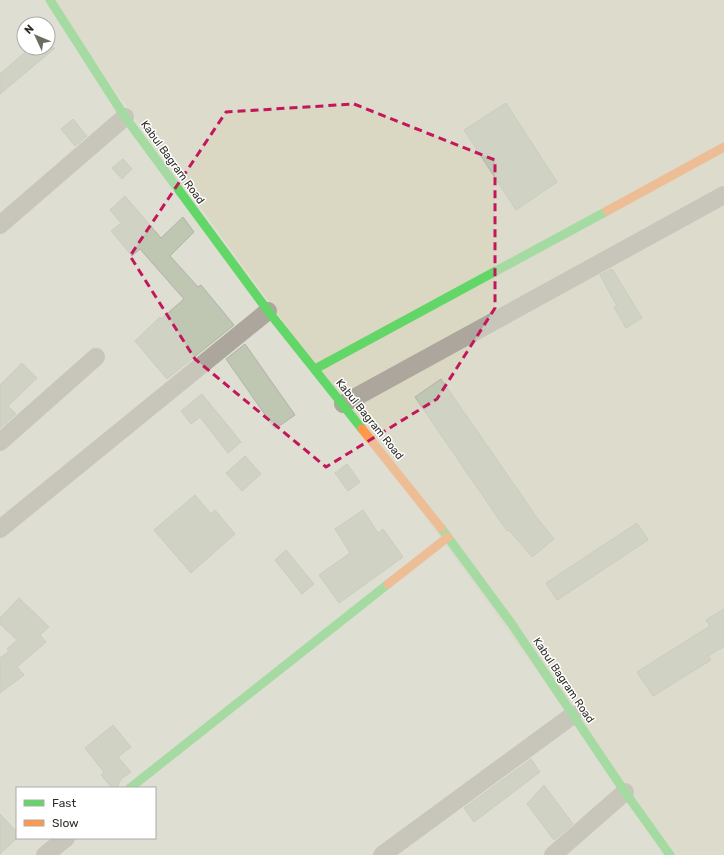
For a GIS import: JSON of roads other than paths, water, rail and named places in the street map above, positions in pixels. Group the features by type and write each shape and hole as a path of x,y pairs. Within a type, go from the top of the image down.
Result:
{"main road":[{"name":"Kabul Bagram Road","path":"50,0 125,117 268,311 448,537 511,623 625,792 670,855"},
{"path":"315,369 724,147"},
{"path":"131,787 448,537"}],"street":[{"path":"0,225 125,117"},
{"path":"343,404 724,195"},
{"path":"0,529 268,311"},
{"path":"0,442 96,357"},
{"path":"382,855 574,715"},
{"path":"553,855 625,792"},
{"path":"44,855 65,839"}]}
